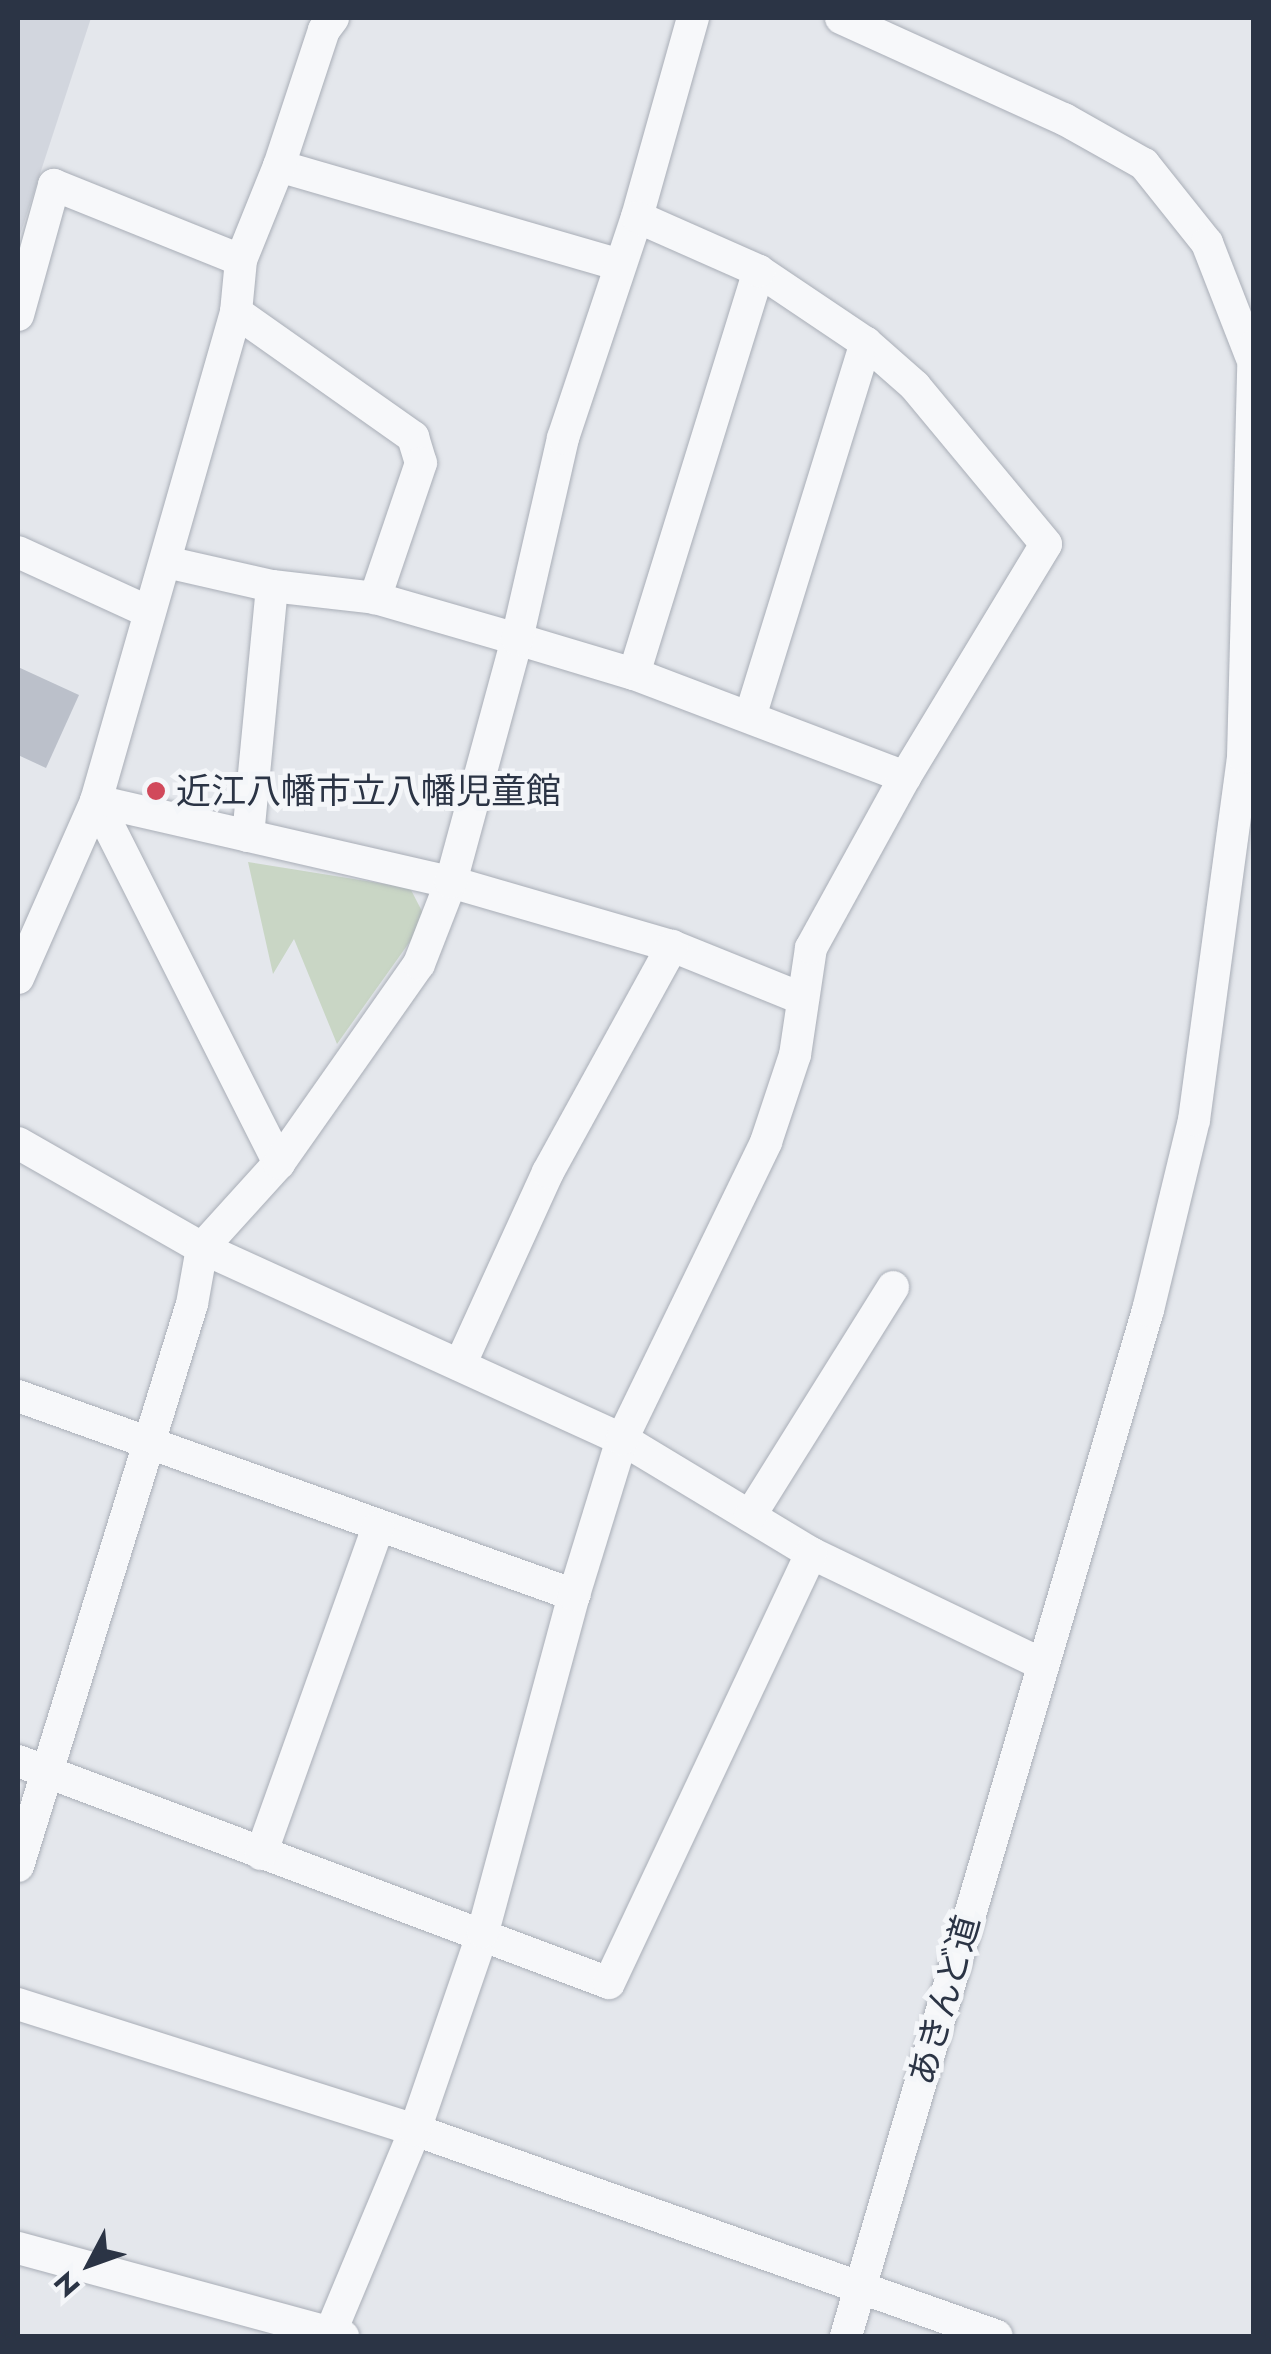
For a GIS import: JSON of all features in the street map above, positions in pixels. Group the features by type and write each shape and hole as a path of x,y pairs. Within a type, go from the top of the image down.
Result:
{"street":[{"path":"20,966 96,801 236,312 240,260 279,166 324,30 333,18"},
{"path":"18,1866 33,1766 147,1446 192,1304 202,1248 279,1163 419,964 452,882 479,767 517,639 563,438 637,217 693,18"},
{"path":"841,18 1064,120 1144,164 1207,243 1252,351"},
{"path":"279,166 619,265"},
{"path":"18,315 54,185 240,260"},
{"path":"18,2248 335,2335 414,2130 482,1932 574,1595 622,1439 766,1142 796,1055 811,948 905,778 1046,544 915,386 866,343 758,271 637,217"},
{"path":"634,674 758,271"},
{"path":"236,312 413,438 421,463 376,598"},
{"path":"750,718 866,343"},
{"name":"あきんど道","path":"846,2336 1148,1310 1194,1120 1248,760 1252,351"},
{"path":"18,552 149,612"},
{"path":"166,562 272,586 376,598 517,639 634,674 905,778"},
{"path":"248,836 272,586"},
{"path":"96,801 452,882 672,946 803,1000"},
{"path":"96,801 279,1163"},
{"path":"460,1365 548,1172 672,946"},
{"path":"18,1143 202,1248 622,1439 811,1553 1042,1664"},
{"path":"750,1516 893,1287"},
{"path":"18,1396 147,1446 574,1595"},
{"path":"261,1854 378,1526"},
{"path":"33,1766 609,1983 811,1553"},
{"path":"18,2004 414,2130 997,2336"}],"shaded area":[{"path":"18,18 91,18 18,241"}],"green space":[{"path":"248,862 410,888 426,919 337,1044 294,939 273,974"}],"building":[{"path":"18,667 79,695 46,768 18,755"}],"place":[{"name":"近江八幡市立八幡児童館","path":"156,791"}]}
